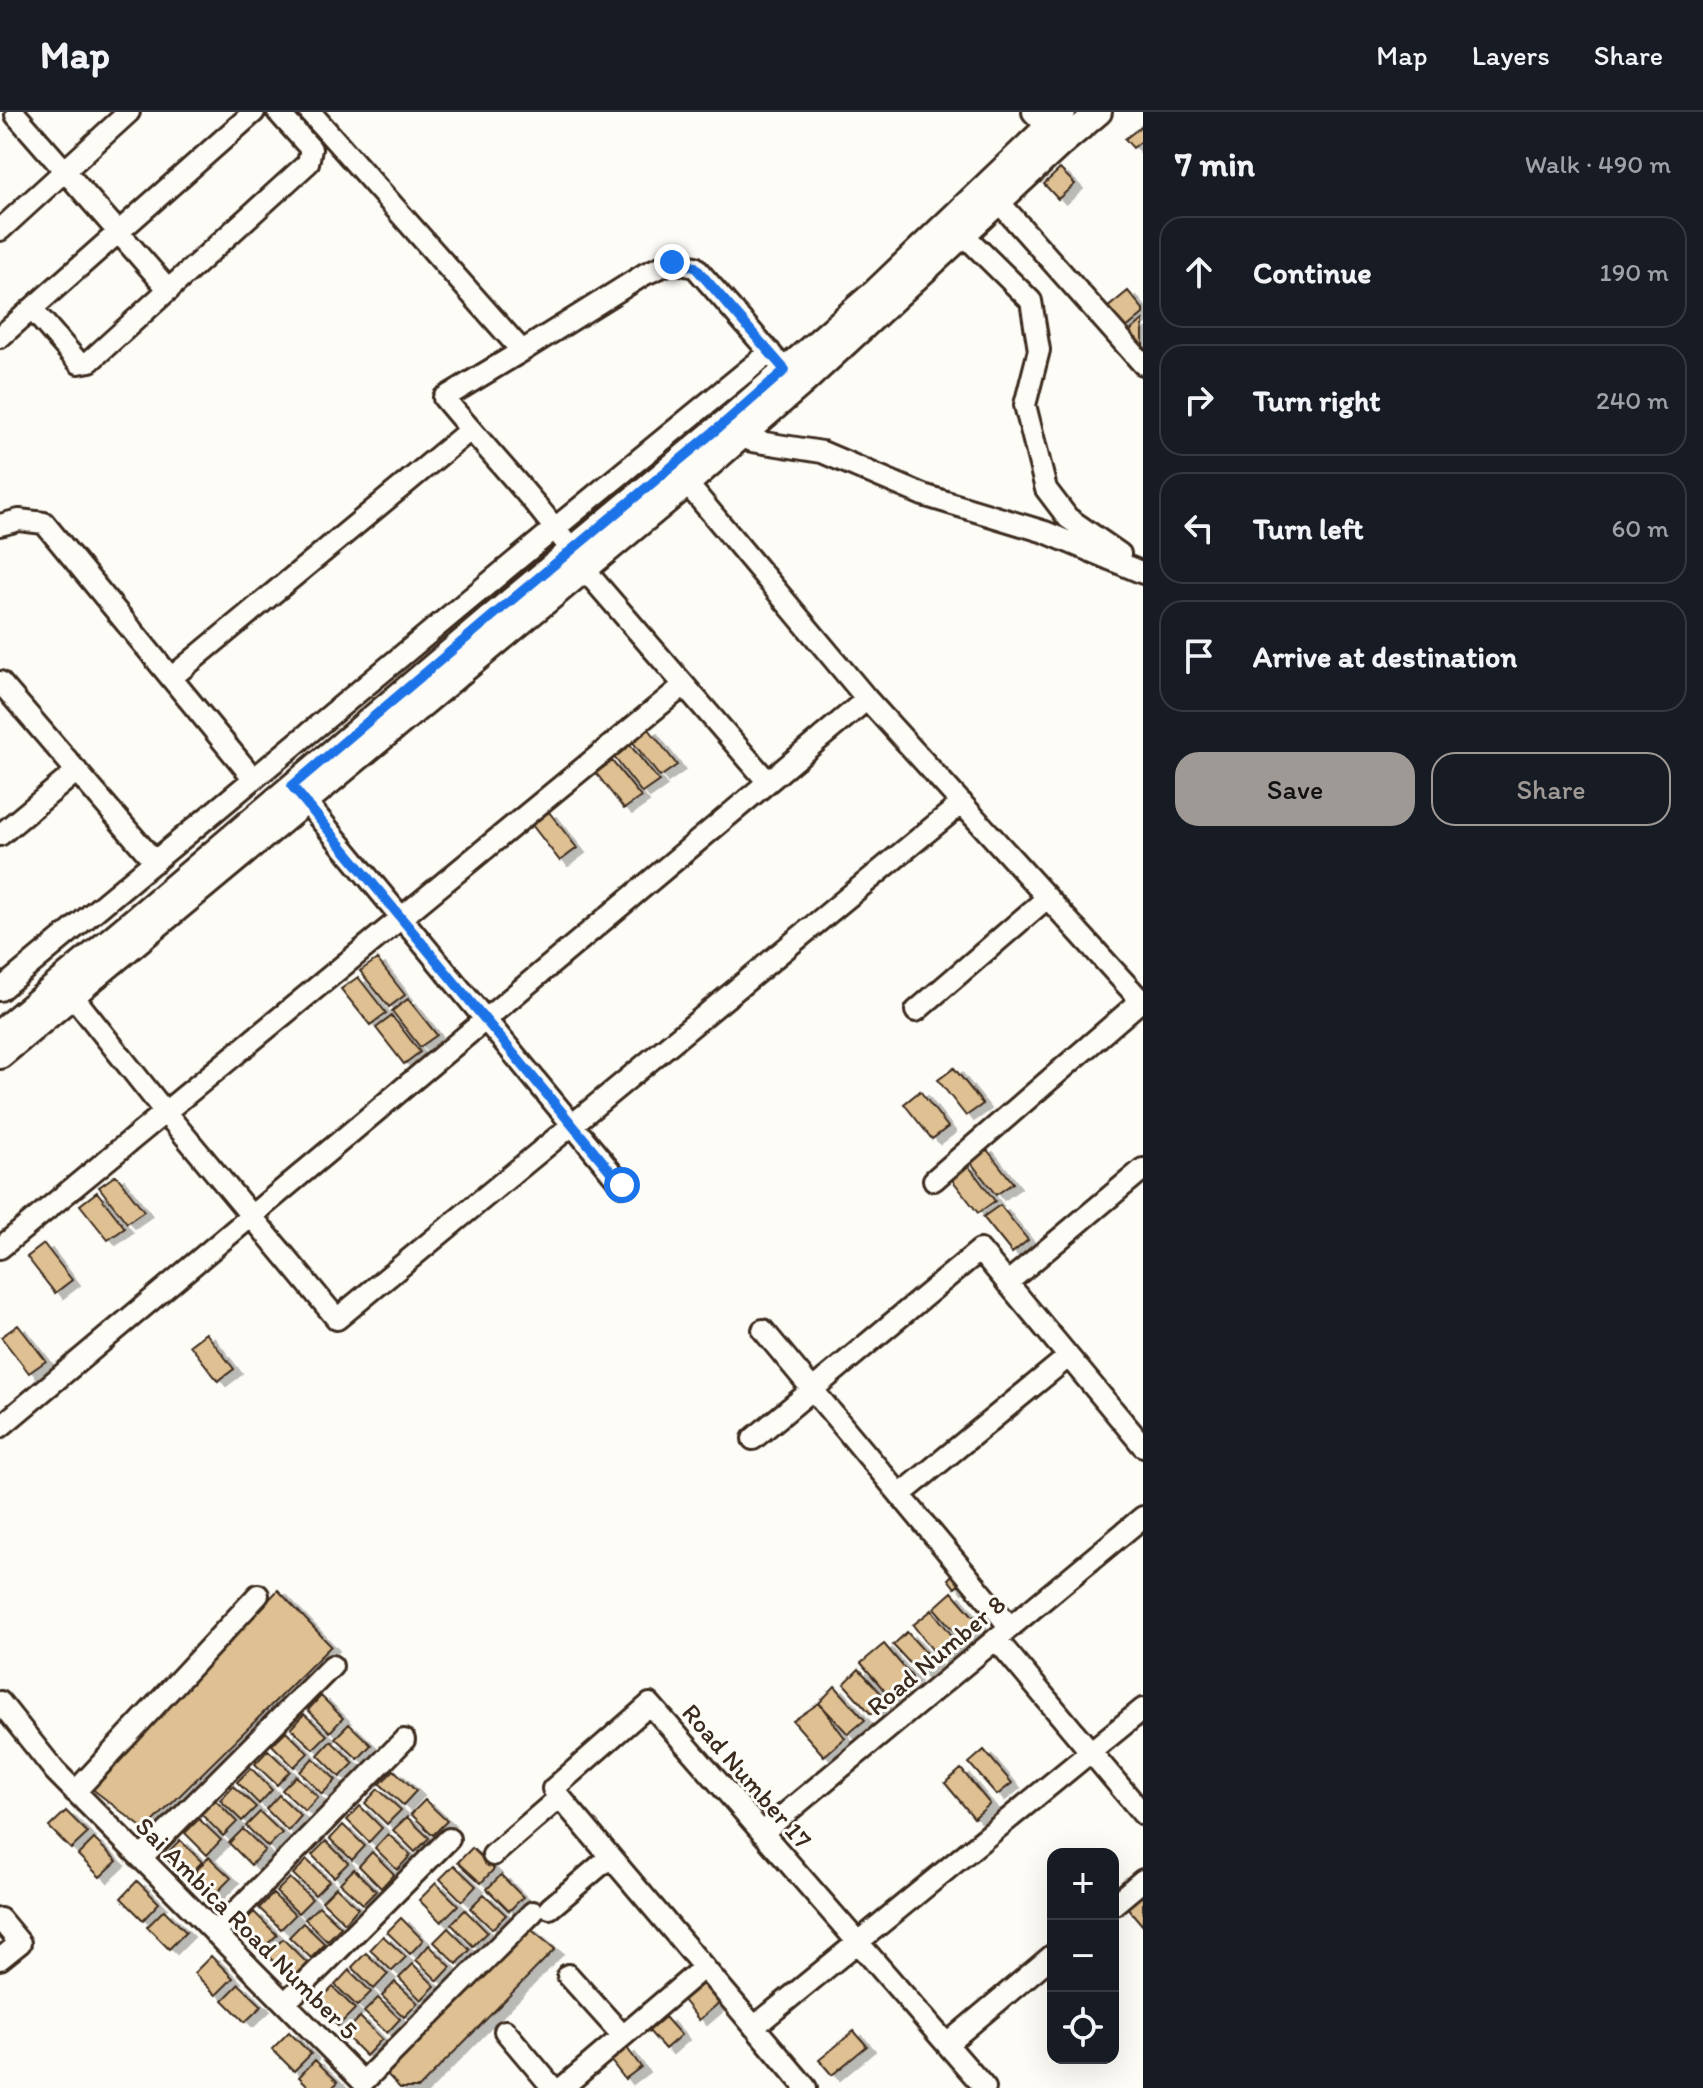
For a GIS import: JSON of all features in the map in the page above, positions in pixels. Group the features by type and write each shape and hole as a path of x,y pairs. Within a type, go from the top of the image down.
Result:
{"street":[{"path":"0,230 129,112"},
{"path":"0,337 254,112"},
{"path":"32,309 79,363 90,361 308,163 311,149 278,112"},
{"path":"310,112 522,351"},
{"path":"0,1056 67,988 298,794 737,427 816,371 963,234 1051,123 1099,112"},
{"path":"0,130 18,114 169,290"},
{"path":"0,990 554,529 876,291 992,194"},
{"path":"992,194 1143,364"},
{"path":"963,234 1031,301 1039,350 1025,405 1046,489 1068,518 1143,571"},
{"path":"768,782 683,686 444,398 645,274 672,262 695,267 778,361"},
{"path":"737,427 778,361"},
{"path":"737,427 752,441 822,452 923,495 1045,532 1143,571"},
{"path":"171,678 470,430"},
{"path":"680,475 867,699 1142,1001 934,1180"},
{"path":"0,525 19,520 44,523 254,779"},
{"path":"0,682 155,862"},
{"path":"0,1248 683,686"},
{"path":"0,1427 867,699"},
{"path":"0,835 77,771"},
{"path":"298,794 622,1185"},
{"path":"67,988 165,1112 337,1319 962,803"},
{"path":"916,1011 1047,898"},
{"path":"0,1032 67,988"},
{"path":"1007,1283 1143,1169"},
{"path":"753,1439 980,1250 1143,1446"},
{"path":"763,1330 900,1495 1091,1752 1143,1814"},
{"path":"900,1495 1068,1357"},
{"name":"Road Number 8","path":"762,1833 1143,1517"},
{"path":"75,1792 258,1595"},
{"path":"141,1858 332,1666"},
{"name":"Sai Ambica Road Number 5","path":"0,1702 75,1792 363,2082 542,1910 610,1857"},
{"name":"Road Number 17","path":"556,1793 650,1704 985,2088"},
{"path":"754,2027 1143,1709"},
{"path":"215,1933 404,1740"},
{"path":"493,1855 556,1793 806,2088"},
{"path":"285,2003 449,1839"},
{"path":"1119,1900 1143,1880"},
{"path":"0,1919 20,1943 0,1959"},
{"path":"947,2044 1047,1960"},
{"path":"562,2088 704,1967"},
{"path":"568,1975 623,2036"},
{"path":"505,2031 553,2088"}],"building":[{"path":"1143,125 1143,140 1133,148 1125,139"},
{"path":"1060,169 1075,184 1058,199 1044,184"},
{"path":"1128,291 1143,309 1143,314 1119,334 1101,313"},
{"path":"1143,320 1143,361 1123,337"},
{"path":"649,729 677,765 660,777 632,741"},
{"path":"630,745 659,781 642,793 614,757"},
{"path":"612,761 641,797 624,809 596,773"},
{"path":"549,812 577,848 560,861 532,825"},
{"path":"377,959 405,995 389,1007 360,971"},
{"path":"358,977 386,1013 370,1025 341,989"},
{"path":"408,999 437,1035 420,1047 392,1011"},
{"path":"392,1016 420,1052 404,1064 376,1028"},
{"path":"954,1068 983,1104 966,1116 938,1080"},
{"path":"920,1091 948,1127 932,1139 904,1104"},
{"path":"985,1147 1013,1183 996,1195 968,1159"},
{"path":"967,1164 995,1201 978,1213 950,1177"},
{"path":"116,1175 144,1211 127,1223 99,1187"},
{"path":"97,1192 125,1228 108,1240 80,1205"},
{"path":"1000,1205 1028,1240 1012,1253 983,1217"},
{"path":"44,1244 72,1280 55,1293 27,1257"},
{"path":"18,1325 46,1361 29,1373 1,1337"},
{"path":"206,1333 234,1369 218,1381 190,1345"},
{"path":"958,1569 966,1578 955,1588 948,1579"},
{"path":"278,1590 331,1646 145,1830 91,1788"},
{"path":"952,1592 979,1623 961,1639 934,1608"},
{"path":"932,1610 957,1642 938,1657 913,1625"},
{"path":"907,1632 933,1661 919,1673 893,1645"},
{"path":"884,1644 912,1677 890,1697 861,1663"},
{"path":"859,1669 887,1700 871,1714 844,1684"},
{"path":"835,1686 865,1720 848,1734 819,1703"},
{"path":"321,1696 343,1718 330,1732 308,1710"},
{"path":"819,1703 845,1738 824,1756 793,1721"},
{"path":"304,1714 327,1735 313,1749 291,1728"},
{"path":"349,1724 371,1745 358,1759 335,1738"},
{"path":"286,1731 308,1753 294,1767 272,1745"},
{"path":"331,1741 354,1763 340,1777 318,1755"},
{"path":"268,1750 290,1771 277,1785 255,1764"},
{"path":"984,1750 1012,1783 997,1795 969,1763"},
{"path":"313,1758 336,1780 322,1794 300,1772"},
{"path":"251,1768 272,1790 259,1804 237,1782"},
{"path":"961,1769 990,1804 974,1818 945,1783"},
{"path":"394,1770 416,1791 403,1805 380,1784"},
{"path":"296,1776 318,1797 305,1811 282,1790"},
{"path":"233,1786 256,1807 242,1821 220,1800"},
{"path":"378,1789 401,1810 387,1824 365,1803"},
{"path":"279,1795 301,1816 288,1831 266,1809"},
{"path":"215,1800 237,1822 223,1836 201,1814"},
{"path":"425,1800 447,1821 433,1835 411,1814"},
{"path":"360,1806 382,1828 369,1842 347,1820"},
{"path":"66,1811 88,1833 71,1849 49,1827"},
{"path":"260,1812 282,1833 268,1847 246,1826"},
{"path":"407,1817 429,1838 415,1852 393,1830"},
{"path":"199,1819 221,1840 207,1855 185,1833"},
{"path":"343,1825 365,1846 352,1860 330,1839"},
{"path":"243,1829 265,1850 251,1865 229,1843"},
{"path":"388,1834 411,1855 397,1870 375,1848"},
{"path":"94,1839 117,1861 100,1877 78,1855"},
{"path":"180,1840 202,1862 186,1878 164,1856"},
{"path":"326,1841 348,1863 334,1877 312,1855"},
{"path":"472,1848 494,1869 481,1883 458,1862"},
{"path":"372,1852 394,1874 381,1888 359,1866"},
{"path":"209,1857 231,1878 215,1894 193,1874"},
{"path":"307,1860 329,1881 315,1895 293,1874"},
{"path":"454,1865 476,1886 462,1901 440,1879"},
{"path":"354,1869 376,1891 363,1904 340,1883"},
{"path":"501,1875 523,1897 509,1911 487,1889"},
{"path":"290,1878 312,1899 298,1913 276,1892"},
{"path":"137,1881 159,1903 143,1920 121,1898"},
{"path":"436,1883 458,1905 441,1922 419,1900"},
{"path":"336,1887 358,1908 345,1923 322,1901"},
{"path":"1140,1893 1143,1897 1143,1926 1126,1906"},
{"path":"273,1894 295,1915 281,1929 259,1908"},
{"path":"484,1894 506,1915 492,1929 470,1908"},
{"path":"319,1906 341,1927 327,1941 305,1919"},
{"path":"164,1910 186,1932 169,1949 147,1927"},
{"path":"465,1910 487,1932 473,1946 451,1924"},
{"path":"254,1912 277,1935 259,1952 237,1929"},
{"path":"401,1918 423,1940 410,1954 387,1932"},
{"path":"303,1923 325,1944 311,1958 289,1937"},
{"path":"528,1927 555,1949 419,2088 400,2088 386,2073"},
{"path":"448,1928 470,1950 457,1964 434,1942"},
{"path":"383,1936 406,1957 392,1971 370,1950"},
{"path":"283,1939 307,1963 291,1979 267,1955"},
{"path":"429,1945 451,1967 438,1981 416,1960"},
{"path":"366,1953 388,1974 374,1989 352,1967"},
{"path":"211,1956 233,1978 216,1995 194,1973"},
{"path":"413,1964 435,1986 421,2000 399,1978"},
{"path":"349,1970 371,1992 357,2006 335,1985"},
{"path":"395,1982 418,2003 404,2017 382,1996"},
{"path":"704,1983 720,2002 699,2020 683,2000"},
{"path":"239,1984 262,2006 245,2022 223,2000"},
{"path":"333,1987 355,2009 338,2026 316,2004"},
{"path":"378,1998 400,2019 387,2033 364,2012"},
{"path":"360,2017 382,2039 366,2056 344,2034"},
{"path":"665,2017 681,2035 665,2049 649,2031"},
{"path":"854,2031 867,2046 832,2075 819,2060"},
{"path":"289,2032 311,2054 294,2071 272,2049"},
{"path":"627,2048 641,2067 625,2079 611,2061"},
{"path":"315,2060 338,2082 332,2088 310,2088 299,2077"}],"route":[{"path":"622,1185 292,786 785,370 695,267 672,262"}]}
